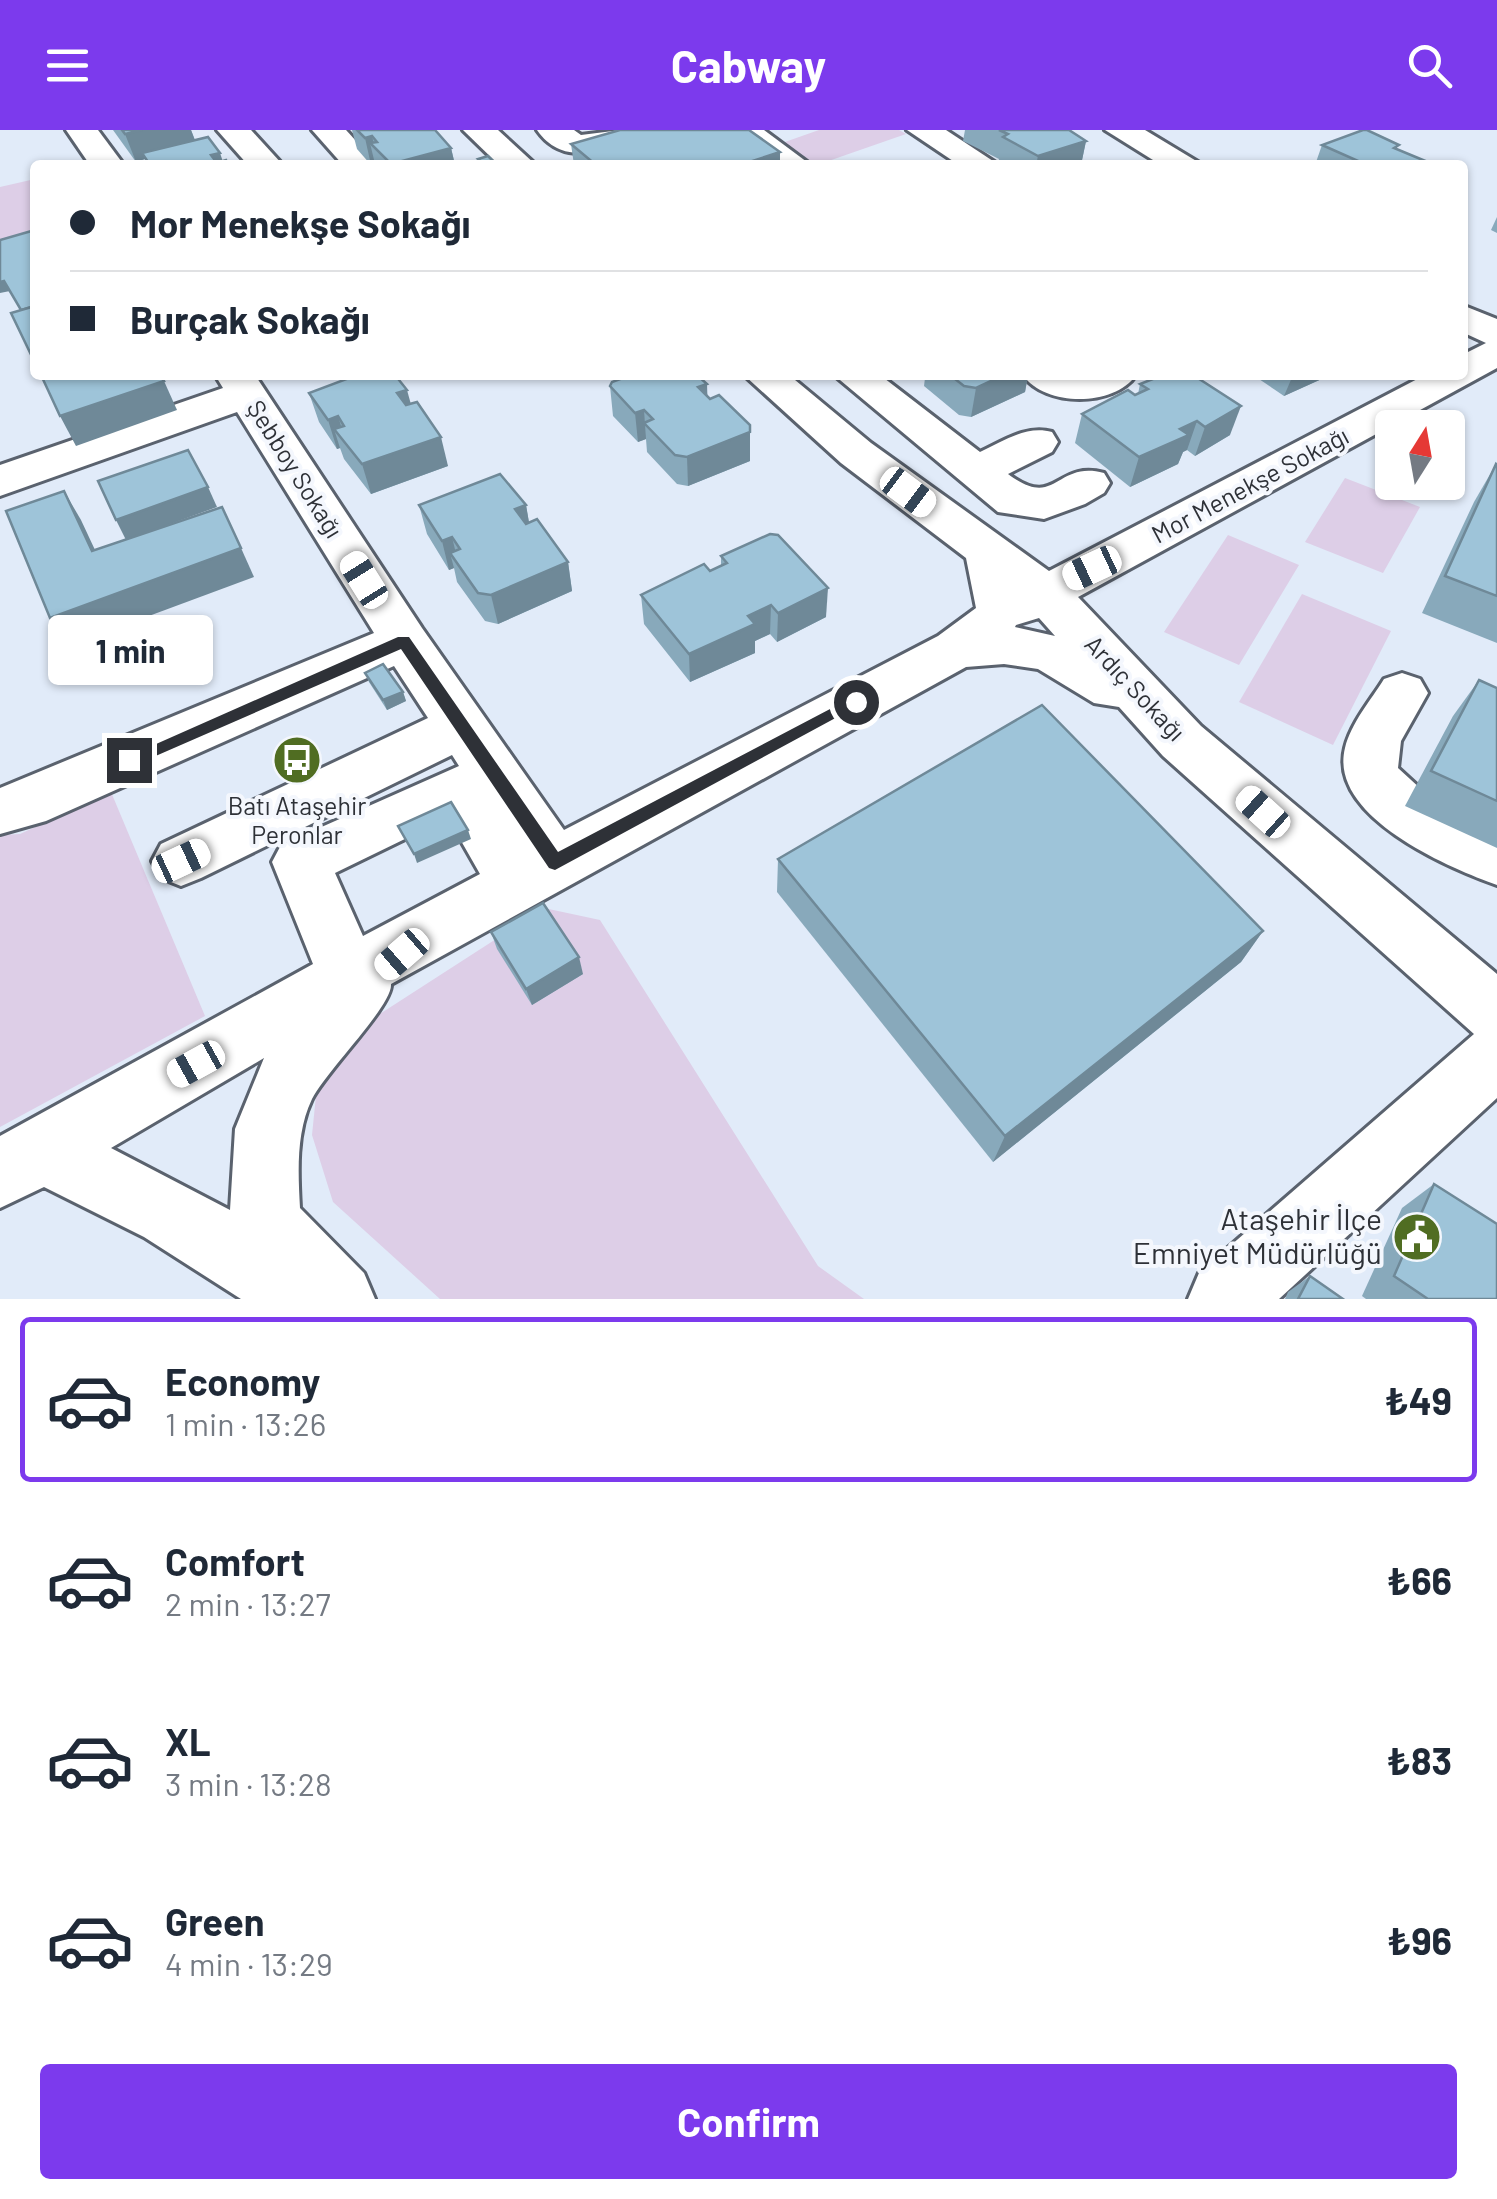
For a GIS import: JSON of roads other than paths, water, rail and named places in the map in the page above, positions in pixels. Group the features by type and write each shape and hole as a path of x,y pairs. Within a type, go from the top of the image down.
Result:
{"street":[{"path":"63,130 84,160"},
{"path":"82,130 103,160"},
{"path":"232,130 261,160"},
{"path":"328,130 357,160"},
{"path":"479,130 512,160"},
{"path":"553,130 575,146 622,155"},
{"path":"743,130 787,160"},
{"path":"923,130 974,160"},
{"path":"1122,130 1177,160"},
{"path":"1468,319 1497,334"},
{"path":"1468,368 1497,352"},
{"name":"Ardıç Sokağı","path":"770,380 856,453 1043,591 1171,730 1497,1014"},
{"path":"860,380 975,472 1031,507 1049,505 1088,484"},
{"path":"1055,380 1071,387 1084,387 1103,380"},
{"name":"Mor Menekşe Sokağı","path":"22,1163 428,931 974,638 1043,591 1446,380"},
{"path":"0,481 241,385"},
{"name":"Şebboy Sokağı","path":"241,385 462,726 536,873"},
{"path":"975,472 1037,442"},
{"path":"974,638 1003,609 1004,594 987,550"},
{"path":"974,638 1020,643 1064,655 1171,730"},
{"path":"0,811 26,806 404,641"},
{"path":"1402,693 1370,750 1371,772 1402,812 1497,860"},
{"path":"181,861 462,726"},
{"path":"349,976 302,862 459,788 536,873"},
{"path":"338,1299 266,1222 262,1154 274,1109 324,1021 428,931"},
{"path":"1225,1299 1497,1055"},
{"path":"22,1163 169,1212 307,1299"}],"place":[{"name":"Batı Ataşehir Peronlar","path":"297,760"},
{"name":"Ataşehir İlçe Emniyet Müdürlüğü","path":"1417,1237"}]}
